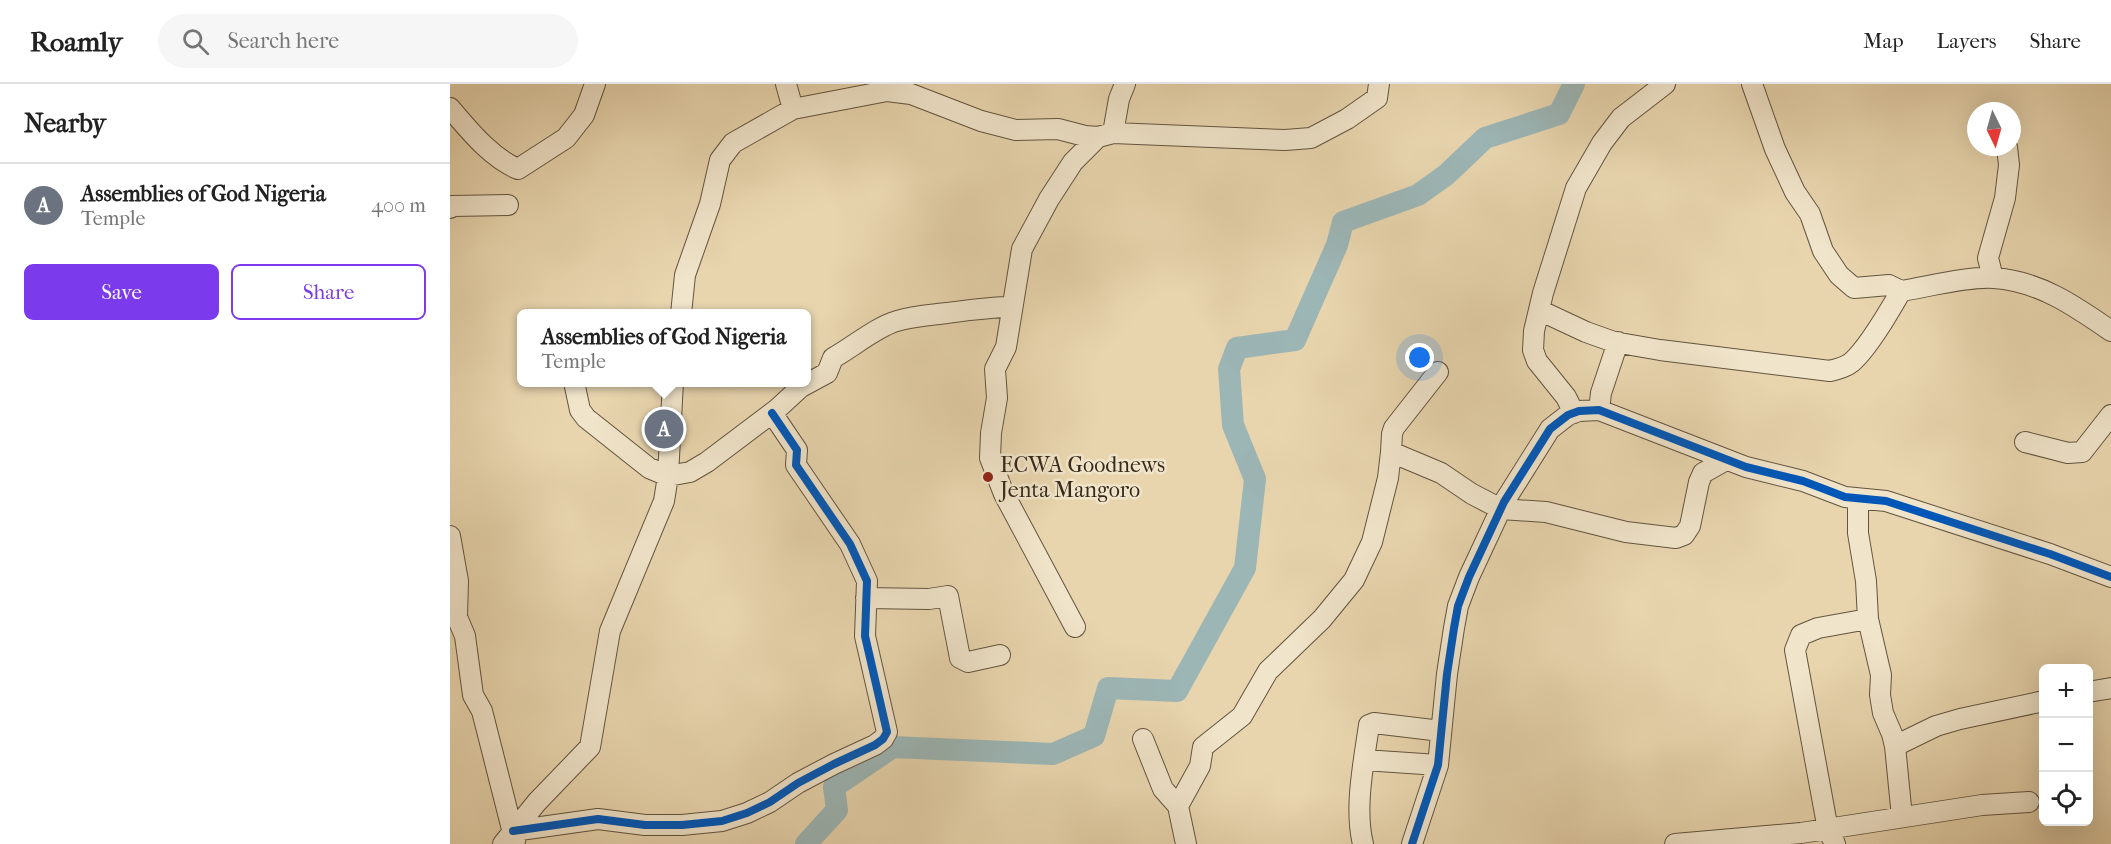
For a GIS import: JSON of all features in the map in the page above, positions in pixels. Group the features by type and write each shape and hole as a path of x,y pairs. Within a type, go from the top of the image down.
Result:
{"street":[{"path":"450,108 465,126 504,163 518,169 566,138 584,115 595,84"},
{"path":"786,84 793,109"},
{"path":"1075,627 1004,494 990,458 991,433 997,398 995,369 1006,346 1022,249 1049,199 1073,162 1106,135 1125,84"},
{"path":"682,309 685,274 710,204 720,160 733,143 793,109 873,89 911,94 981,120 1016,130 1058,129 1085,136 1285,140 1311,138 1347,119 1377,98 1380,84"},
{"path":"1574,413 1566,397 1537,361 1533,350 1534,331 1539,310 1565,218 1576,188 1602,143 1621,118 1665,84"},
{"path":"1752,84 1775,149 1795,192 1810,214 1823,251 1839,275 1854,288 1888,285 1901,291 1993,278 2038,287 2072,304 2111,331"},
{"path":"1993,278 1988,258 2006,198 2008,156"},
{"path":"450,208 452,206 508,205"},
{"path":"1539,310 1586,332 1618,342 1660,350 1830,371 1852,363 1888,314 1901,291"},
{"path":"811,382 827,373 833,357 897,321 987,308 1012,307"},
{"path":"1599,410 1601,393 1618,342"},
{"path":"1178,806 1200,766 1203,747 1242,716 1268,671 1322,619 1354,580 1372,542 1388,478 1394,428 1438,372"},
{"path":"575,387 580,410 586,418 649,468 668,476 690,472 707,462 772,413 801,387"},
{"path":"510,840 537,802 590,747 610,631 664,501 668,476 673,387"},
{"path":"1412,844 1438,765 1447,674 1458,606 1501,509 1550,429 1574,413 1599,410 1746,467 1803,481 1845,497 1886,501 2050,554 2111,577"},
{"path":"510,840 598,819 645,825 682,825 722,821 770,802 825,769 883,739 887,732 865,636 867,581 850,544 796,465 797,450 772,413"},
{"path":"2025,442 2068,453 2082,452 2111,415"},
{"path":"1391,453 1441,473 1472,494 1501,509 1546,512 1626,532 1676,538 1684,535 1690,526 1703,473 1726,460"},
{"path":"1858,499 1858,533 1866,581 1868,619 1881,675 1880,694 1883,713 1895,746 1902,817"},
{"path":"450,536 458,581 457,617 465,636 473,695 482,711 505,806 510,840"},
{"path":"866,598 929,599 948,596 960,658 968,662 1000,655"},
{"path":"1832,837 1795,650 1801,635 1818,628 1868,619"},
{"path":"2093,691 2111,688"},
{"path":"1895,746 1936,726 2039,702"},
{"path":"1364,844 1359,827 1369,725 1374,723 1441,731"},
{"path":"1143,739 1163,789 1178,806 1186,844"},
{"path":"1364,760 1438,765"},
{"path":"1675,844 1832,837 1902,817 1982,805 2029,802"}],"waterway":[{"path":"806,844 837,810 834,787 893,747 1053,754 1094,736 1108,688 1177,691 1245,568 1255,479 1233,425 1229,369 1237,348 1295,340 1337,245 1343,222 1418,195 1446,175 1485,138 1559,114 1574,84"}],"cycle path":[{"path":"1412,844 1438,765 1447,674 1458,606 1504,502 1550,429 1568,415 1579,411 1599,410 1746,467 1803,481 1845,497 1886,501 2050,554 2111,577"},
{"path":"513,831 598,819 645,825 682,825 722,821 770,802 798,783 883,739 887,732 865,636 867,581 850,544 796,465 797,450 772,413"}],"place":[{"name":"Assemblies of God Nigeria","path":"664,429"},
{"name":"ECWA Goodnews Jenta Mangoro","path":"988,477"}]}
